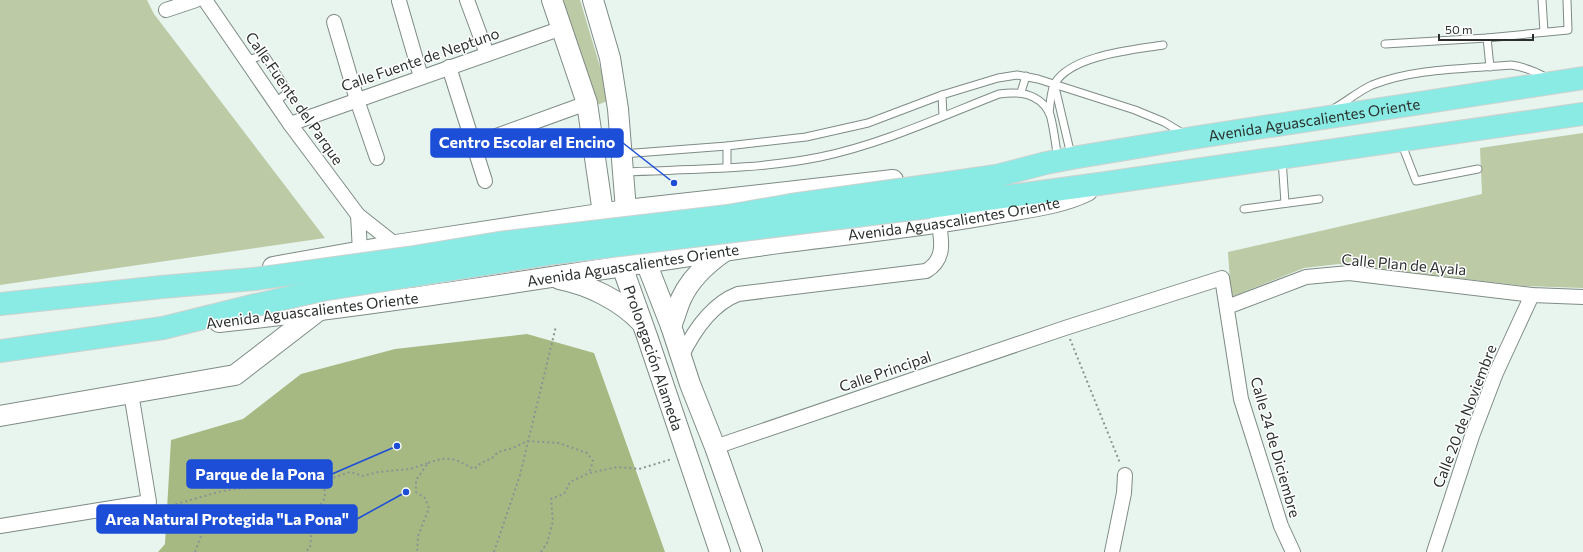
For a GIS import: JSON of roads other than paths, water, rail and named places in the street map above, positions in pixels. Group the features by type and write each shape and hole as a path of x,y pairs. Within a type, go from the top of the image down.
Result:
{"main road":[{"name":"Avenida Aguascalientes Oriente","path":"0,304 254,279 408,258 499,243 728,216 791,205 932,206 996,176 1059,161 1317,118 1583,78"},
{"name":"Avenida Aguascalientes Oriente","path":"0,351 163,328 322,290 555,254 1099,184 1583,114"}],"street":[{"path":"166,10 196,0"},
{"name":"Calle Fuente del Parque","path":"205,0 290,124 358,215 396,244"},
{"path":"467,0 487,54"},
{"name":"Prolongación Alameda","path":"552,0 587,103 603,213 720,552"},
{"name":"Prolongación Alameda","path":"593,0 610,58 618,108 626,210 650,262 671,326 752,552"},
{"path":"399,1 421,77"},
{"path":"334,22 357,100 377,158"},
{"name":"Calle Fuente de Neptuno","path":"290,124 562,28"},
{"path":"450,67 485,181"},
{"path":"474,144 587,103"},
{"name":"Avenida Aguascalientes Oriente","path":"162,287 396,244 552,220 626,210 1059,161"},
{"path":"682,357 703,322 723,301 738,294 926,270 936,263 941,252 942,240 932,206"},
{"name":"Avenida Aguascalientes Oriente","path":"163,328 318,311 725,251 932,206"},
{"path":"650,262 642,236 645,220 653,208"},
{"path":"358,215 360,251"},
{"path":"552,220 562,227 572,243 567,266 556,276 606,296 623,307 642,323"},
{"path":"671,326 681,299 693,280 707,264 725,251"},
{"name":"Calle Plan de Ayala","path":"1227,307 1306,277 1348,273 1532,295 1583,297"},
{"name":"Calle 24 de Diciembre","path":"1066,328 1222,278 1242,399 1281,526 1293,552"},
{"name":"Calle 20 de Noviembre","path":"1434,552 1472,436 1496,373 1532,295"},
{"path":"0,416 235,375 318,311"},
{"name":"Calle Principal","path":"715,447 1066,328"},
{"path":"0,526 149,502 131,393"},
{"path":"1112,552 1124,493 1124,475"}],"lane":[{"path":"1544,32 1542,0 1546,0"},
{"path":"1384,44 1487,38 1568,30 1567,0"},
{"path":"1487,38 1490,67"},
{"path":"1059,161 1049,113 1054,83 1065,72 1085,60 1163,45"},
{"path":"1317,118 1370,86 1398,77 1439,71 1511,65 1522,66 1534,70 1554,82"},
{"path":"622,163 727,146 806,137 868,123 942,95 1007,76 1026,76 1054,83 1135,110 1164,122 1192,138"},
{"path":"1021,92 1026,76"},
{"path":"1054,83 1059,161"},
{"path":"622,163 728,167 786,162 820,156 869,144 999,94 1012,92 1021,92 1040,101 1049,113"},
{"path":"942,95 943,116"},
{"path":"1400,140 1416,181 1478,169"},
{"path":"727,146 728,167"},
{"path":"1282,158 1285,203"},
{"path":"1244,209 1319,199"}],"place":[{"name":"Centro Escolar el Encino","path":"674,183"},
{"name":"Parque de la Pona","path":"397,446"},
{"name":"Area Natural Protegida \"La Pona\"","path":"406,492"}]}
